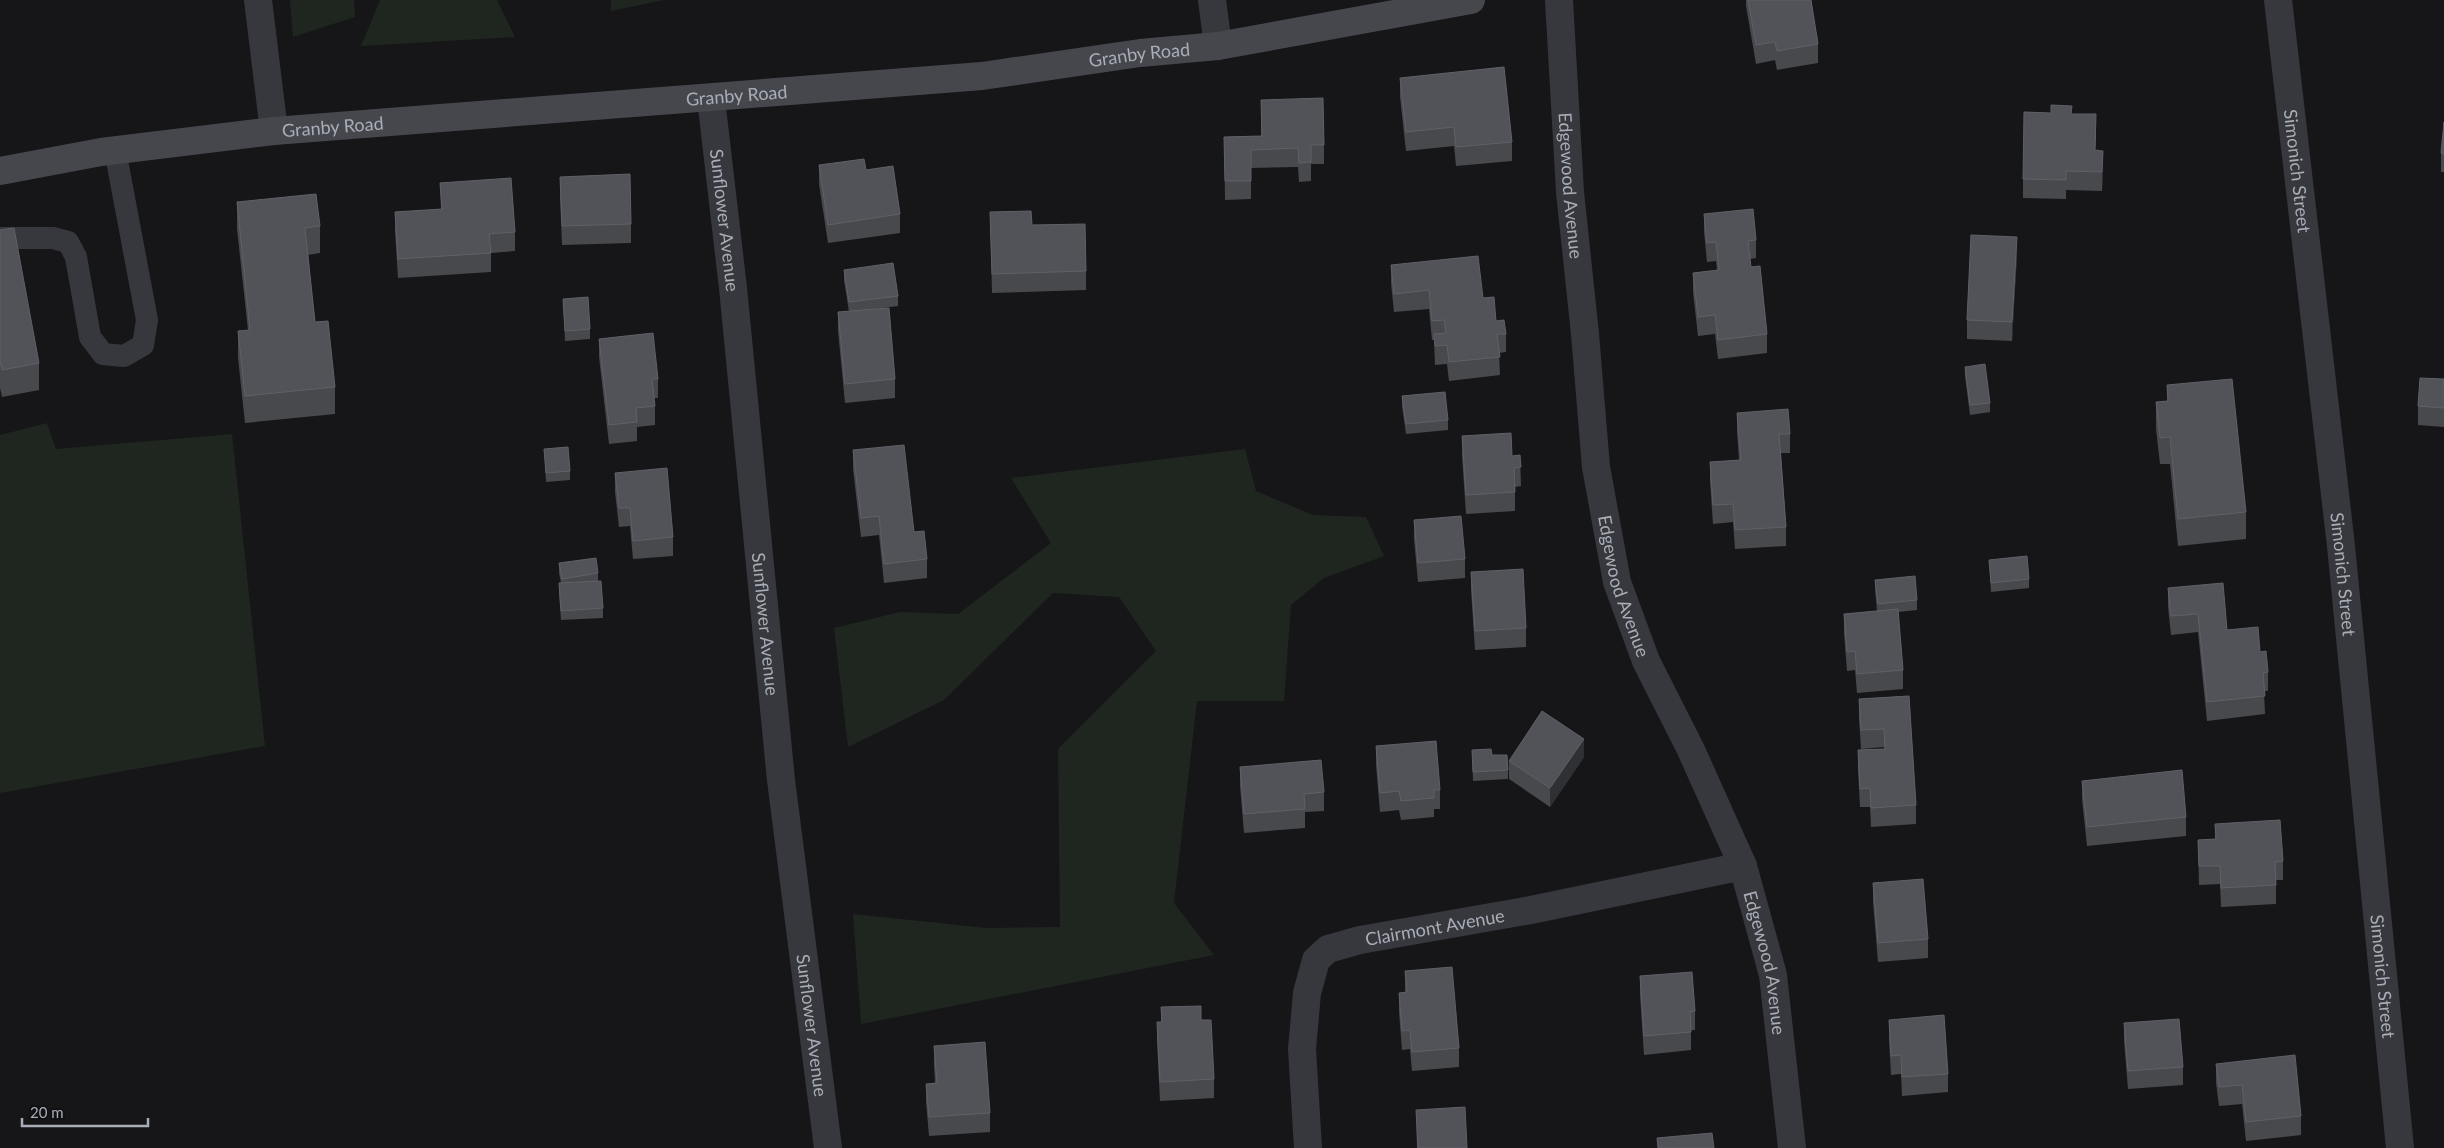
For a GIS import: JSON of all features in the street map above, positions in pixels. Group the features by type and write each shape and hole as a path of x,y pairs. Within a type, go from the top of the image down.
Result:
{"main road":[{"name":"Granby Road","path":"0,171 115,150 274,131 711,99 982,76 1140,53 1218,46 1471,0"}],"street":[{"path":"258,0 274,131"},
{"path":"1212,0 1218,46"},
{"name":"Edgewood Avenue","path":"1559,0 1570,192 1585,334 1596,467 1617,582 1646,661 1691,750 1744,866 1773,975 1792,1148"},
{"name":"Simonich Street","path":"2278,0 2341,546 2400,1148"},
{"name":"Sunflower Avenue","path":"711,99 733,288 781,780 828,1148"},
{"name":"Clairmont Avenue","path":"1308,1148 1302,1049 1306,1002 1316,960 1328,949 1370,938 1531,910 1744,866"}],"lane":[{"path":"0,238 53,238 68,242 76,257 90,336 103,354 124,356 143,345 147,320 115,150"}],"shaded area":[{"path":"290,0 354,0 355,17 293,37"},
{"path":"380,0 497,0 515,37 361,46"},
{"path":"611,0 664,0 611,11"},
{"path":"47,423 56,449 232,434 265,746 0,793 0,435"},
{"path":"1245,449 1256,491 1313,515 1366,517 1384,556 1324,578 1291,605 1284,701 1197,701 1174,903 1214,955 861,1024 853,914 986,928 1060,927 1058,749 1156,651 1119,597 1053,593 944,700 848,747 834,628 900,612 958,614 1051,543 1011,478"}],"building":[{"path":"1748,0 1811,0 1818,44 1777,51 1775,42 1756,45"},
{"path":"1504,67 1512,142 1456,147 1454,127 1406,132 1400,78"},
{"path":"1323,98 1324,145 1311,145 1311,162 1299,163 1298,148 1251,150 1251,181 1225,181 1224,137 1262,136 1261,100"},
{"path":"2051,105 2072,106 2071,114 2096,114 2095,150 2103,151 2102,172 2066,171 2066,180 2023,179 2024,112 2051,113"},
{"path":"2444,122 2444,154 2441,153"},
{"path":"864,159 866,170 893,166 900,214 828,225 819,165"},
{"path":"630,174 631,224 562,226 560,177"},
{"path":"511,178 515,232 489,234 491,253 398,259 395,212 442,209 440,183"},
{"path":"316,194 320,226 305,228 315,322 328,321 335,387 245,396 238,331 250,330 237,202"},
{"path":"1753,209 1756,240 1748,241 1751,267 1760,266 1767,334 1718,340 1715,315 1698,317 1693,273 1719,270 1716,242 1707,243 1704,214"},
{"path":"1031,211 1032,225 1085,224 1086,271 992,274 990,212"},
{"path":"14,228 39,363 2,370 0,361 0,230"},
{"path":"1971,235 2017,237 2012,322 1967,320"},
{"path":"1478,256 1483,298 1494,297 1496,321 1504,320 1506,334 1497,334 1500,357 1449,362 1447,345 1435,346 1434,334 1446,333 1444,320 1432,321 1429,290 1394,294 1391,265"},
{"path":"893,263 898,296 849,302 844,270"},
{"path":"588,297 590,329 565,331 563,299"},
{"path":"889,308 895,379 845,384 838,312"},
{"path":"653,333 658,379 652,379 655,406 636,408 637,422 609,425 599,339"},
{"path":"1985,364 1990,403 1970,405 1965,367"},
{"path":"2420,378 2444,379 2444,408 2418,406"},
{"path":"2232,379 2246,512 2178,519 2170,437 2160,438 2156,402 2168,401 2167,385"},
{"path":"1445,392 1448,420 1406,424 1402,396"},
{"path":"1788,409 1790,434 1779,434 1786,527 1735,530 1733,504 1713,505 1710,462 1741,460 1737,413"},
{"path":"1511,433 1512,456 1520,455 1521,467 1514,468 1515,492 1466,495 1462,436"},
{"path":"904,445 914,532 924,531 927,559 884,564 879,516 861,518 853,450"},
{"path":"568,447 570,471 546,473 544,449"},
{"path":"667,468 673,537 633,541 630,508 619,508 615,473"},
{"path":"1461,516 1465,559 1418,563 1414,520"},
{"path":"2027,556 2029,579 1991,583 1989,560"},
{"path":"596,558 598,573 562,579 559,563"},
{"path":"1523,569 1526,628 1475,631 1471,572"},
{"path":"1915,576 1917,600 1878,604 1875,580"},
{"path":"601,581 603,608 561,611 559,583"},
{"path":"2223,583 2227,630 2258,627 2260,652 2266,651 2268,672 2263,673 2265,696 2207,702 2198,614 2171,616 2168,588"},
{"path":"1898,609 1903,670 1857,674 1855,651 1847,652 1844,614"},
{"path":"1909,696 1916,805 1871,808 1870,788 1860,789 1858,750 1885,749 1884,729 1861,730 1859,699"},
{"path":"1542,711 1584,739 1550,788 1509,761"},
{"path":"1436,741 1440,790 1434,790 1434,798 1401,801 1399,791 1380,793 1376,746"},
{"path":"1491,749 1492,755 1507,755 1508,770 1473,772 1472,750"},
{"path":"1321,760 1324,792 1304,794 1305,809 1244,814 1240,767"},
{"path":"2182,770 2186,817 2087,827 2082,781"},
{"path":"2280,820 2283,861 2275,862 2276,885 2221,888 2220,866 2199,866 2198,840 2216,839 2215,824"},
{"path":"1923,879 1928,939 1878,943 1873,883"},
{"path":"1452,967 1459,1048 1412,1052 1410,1030 1402,1031 1399,993 1407,992 1405,971"},
{"path":"1692,972 1695,1011 1690,1012 1691,1032 1644,1036 1640,976"},
{"path":"1201,1006 1201,1020 1211,1020 1214,1079 1160,1082 1157,1022 1162,1022 1161,1007"},
{"path":"1944,1015 1948,1074 1902,1077 1901,1055 1891,1056 1889,1020"},
{"path":"2179,1019 2183,1067 2128,1071 2124,1023"},
{"path":"985,1042 990,1113 929,1117 926,1084 937,1083 934,1046"},
{"path":"2295,1055 2301,1116 2246,1122 2242,1085 2219,1087 2216,1064"},
{"path":"1465,1107 1467,1148 1418,1148 1416,1110"},
{"path":"1712,1133 1714,1148 1658,1148 1657,1138"}]}
